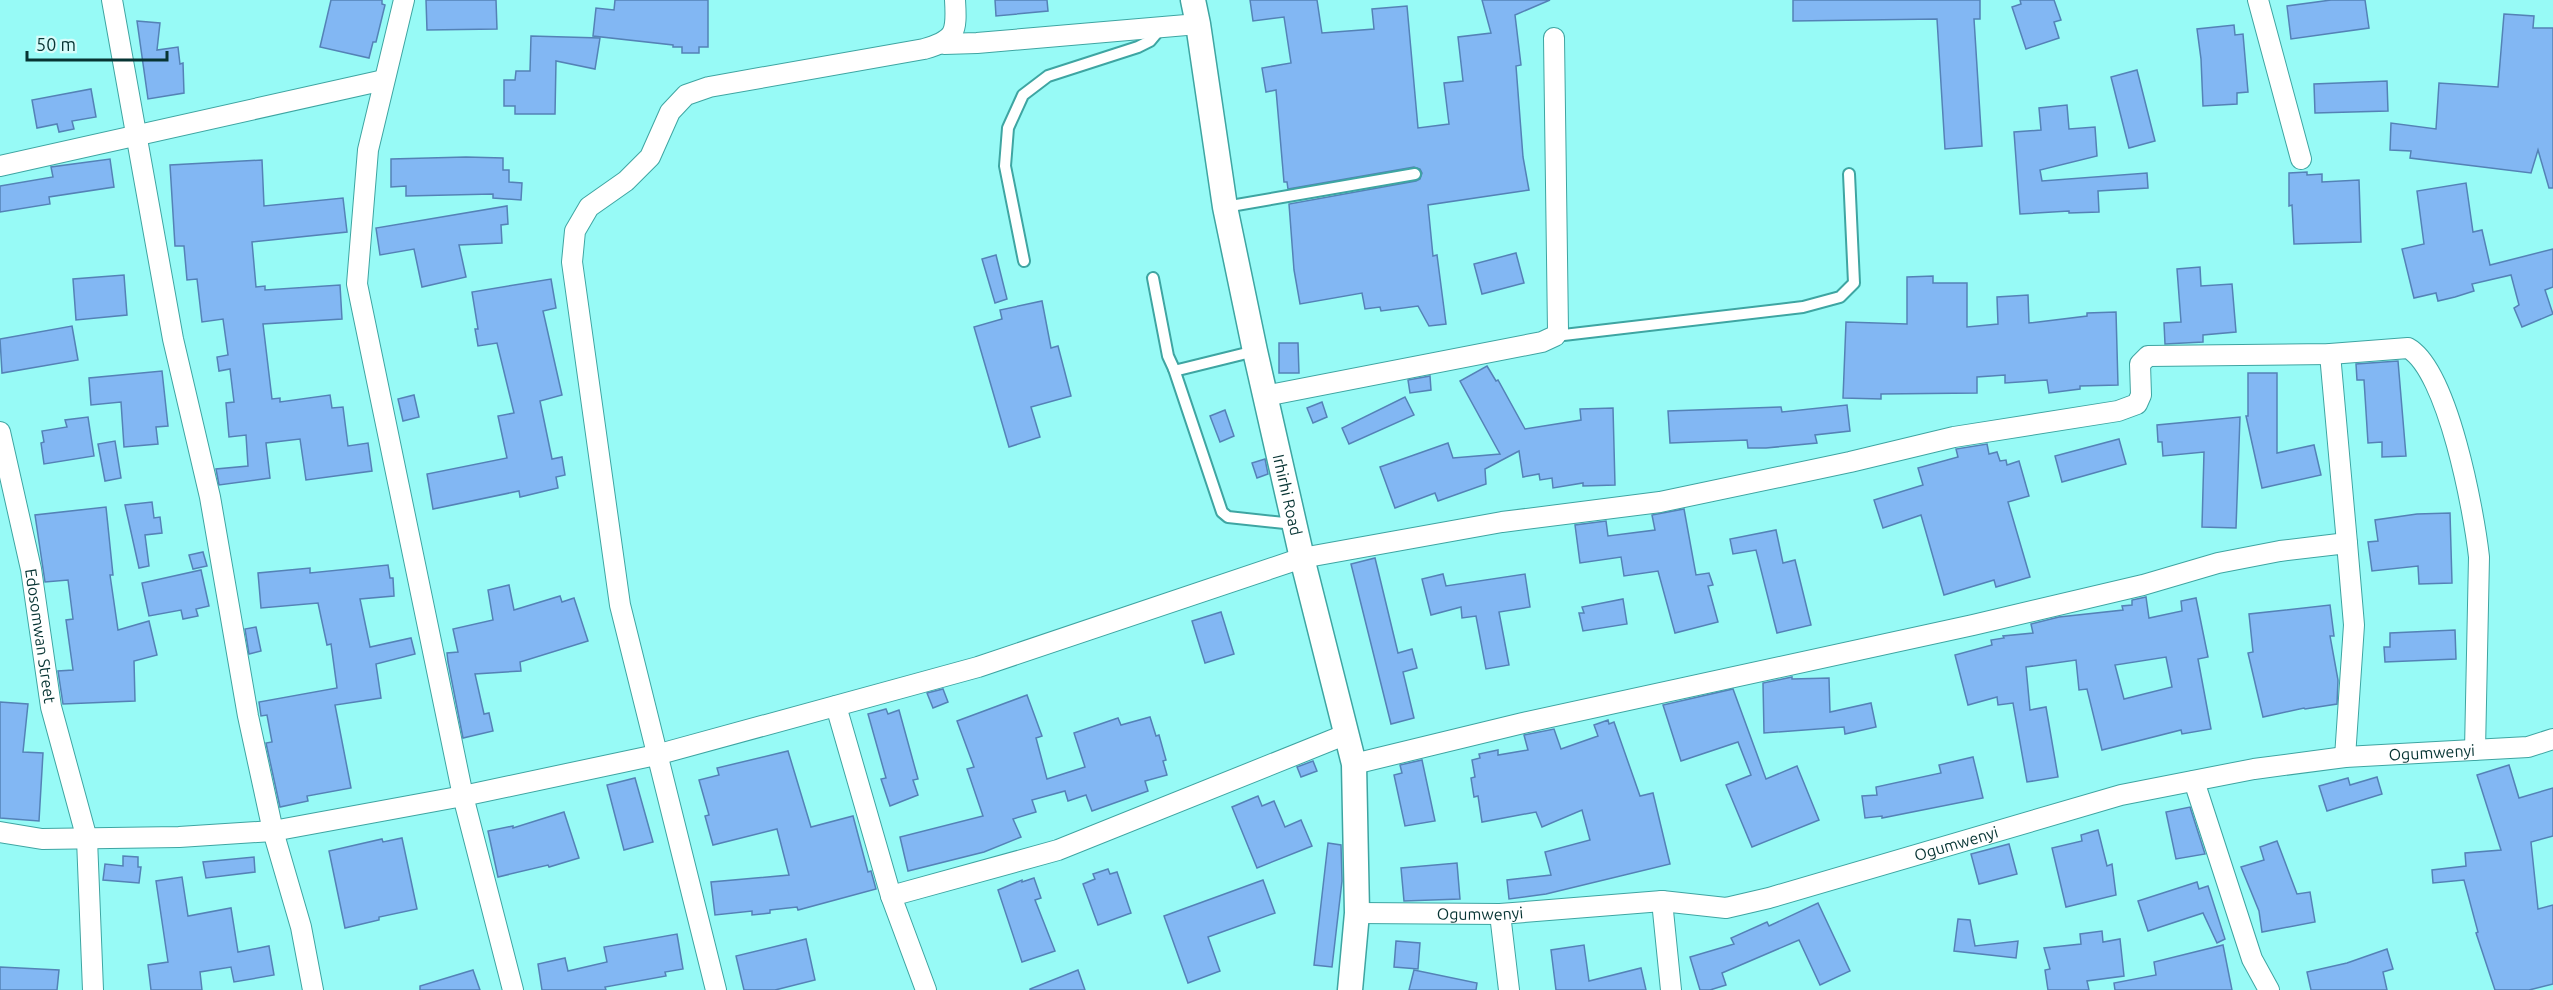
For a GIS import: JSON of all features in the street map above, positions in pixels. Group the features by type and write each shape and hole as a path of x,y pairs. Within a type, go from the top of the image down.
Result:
{"street":[{"path":"112,0 173,339 210,497 248,716 273,831 301,927 313,990"},
{"path":"404,0 368,150 357,284 463,795 513,990"},
{"path":"944,44 953,35 955,28 955,0"},
{"name":"Irhirhi Road","path":"1193,0 1225,207 1255,351 1302,558 1354,764 1357,913 1350,990"},
{"path":"2258,0 2301,159"},
{"path":"716,990 620,605 572,262 575,231 589,207 626,181 650,157 670,112 686,95 709,87 944,44 1160,29 1198,24"},
{"path":"1265,396 1542,342 1555,336 1558,331 1554,38"},
{"path":"0,166 384,80"},
{"path":"0,832 42,839 87,839 179,837 273,831 656,755 978,667 1302,558 1502,522 1660,502 1850,462 1953,437 2118,411 2137,404 2141,395 2140,364 2148,356 2330,354 2408,348 2418,353 2435,382 2457,444 2475,526 2479,557 2475,750"},
{"path":"2330,354 2354,625 2345,757"},
{"name":"Edosomwan Street","path":"0,432 31,569 51,707 87,839 93,990"},
{"path":"1354,764 1523,723 1984,623 2143,585 2218,563 2280,551 2347,543"},
{"path":"836,706 891,896 926,990"},
{"path":"891,896 1058,849 1347,734"},
{"name":"Ogumwenyi","path":"1357,913 1500,914 1662,901 1726,908 2121,795 2254,769 2345,757 2528,747 2553,739"},
{"path":"2194,781 2252,959 2269,990"},
{"path":"1662,901 1671,990"},
{"path":"1500,914 1509,990"}],"lane":[{"path":"1024,261 1005,165 1008,128 1023,95 1048,76 1138,47 1150,41 1160,29"},
{"path":"1225,207 1415,174"},
{"path":"1555,336 1803,307 1840,297 1854,283 1849,174"},
{"path":"1153,278 1168,356 1222,512 1227,517 1294,524"},
{"path":"1174,369 1178,370 1255,351"}],"building":[{"path":"331,0 382,0 382,4 385,5 376,42 373,42 369,58 320,47"},
{"path":"426,0 496,0 497,29 427,30"},
{"path":"615,0 708,0 708,47 699,47 699,53 682,53 682,47 673,47 673,45 593,36 596,8 614,10"},
{"path":"995,0 1047,0 1048,11 996,16"},
{"path":"1250,0 1317,0 1322,33 1374,29 1372,9 1407,6 1418,128 1449,124 1444,83 1463,81 1458,37 1491,33 1482,0 1550,0 1515,15 1521,65 1516,66 1523,157 1529,190 1428,205 1433,256 1437,255 1446,324 1429,326 1418,306 1381,311 1380,307 1365,309 1362,293 1300,304 1294,270 1289,204 1416,181 1420,179 1422,173 1420,169 1414,167 1288,189 1287,182 1284,182 1276,90 1266,92 1262,68 1291,63 1284,17 1253,21"},
{"path":"1793,0 1980,0 1980,19 1974,19 1982,146 1945,149 1937,19 1793,21"},
{"path":"2020,0 2054,0 2061,20 2054,22 2059,38 2026,49 2012,7 2021,4"},
{"path":"2331,0 2365,0 2369,28 2291,39 2287,6"},
{"path":"2504,14 2534,16 2533,28 2553,28 2553,188 2549,188 2538,150 2531,173 2410,158 2411,151 2390,150 2391,123 2436,129 2439,83 2498,87"},
{"path":"137,21 160,23 157,50 178,47 180,64 183,63 184,93 148,99"},
{"path":"2234,25 2235,35 2243,34 2248,92 2237,93 2237,104 2203,106 2197,29"},
{"path":"531,36 600,38 595,69 556,61 555,114 515,114 515,106 504,106 504,80 515,80 516,71 530,71"},
{"path":"2137,70 2155,141 2129,148 2111,77"},
{"path":"2387,81 2388,111 2315,113 2314,84"},
{"path":"91,89 96,117 72,121 74,129 59,132 57,124 37,128 32,100"},
{"path":"2067,105 2069,129 2095,127 2097,156 2040,170 2042,181 2147,173 2148,188 2098,191 2099,212 2020,214 2014,132 2041,130 2039,108"},
{"path":"503,158 503,170 509,170 509,182 522,183 521,200 493,198 493,194 406,196 406,186 391,187 391,159"},
{"path":"110,159 114,187 49,197 50,204 0,212 0,186 53,177 51,167"},
{"path":"262,160 264,206 343,198 347,232 252,242 256,287 265,286 265,290 340,285 342,319 263,324 272,399 280,398 280,402 330,395 332,408 343,407 348,446 368,443 372,471 306,480 300,439 266,443 270,478 219,485 216,469 248,466 246,435 229,437 226,403 234,402 230,369 219,371 217,357 228,355 223,319 202,322 197,279 187,280 184,246 175,246 170,165"},
{"path":"2307,172 2307,175 2322,174 2322,182 2359,180 2361,242 2294,244 2292,205 2289,206 2289,173"},
{"path":"2466,183 2473,232 2482,230 2490,265 2553,249 2553,287 2545,290 2553,314 2522,327 2514,308 2519,305 2511,275 2472,284 2474,291 2455,297 2438,301 2436,293 2414,298 2402,249 2424,244 2417,191"},
{"path":"507,206 508,224 501,225 502,243 459,245 466,277 422,287 414,249 380,255 376,228"},
{"path":"1516,253 1524,283 1482,294 1474,264"},
{"path":"996,255 1007,299 995,303 982,259"},
{"path":"2200,267 2201,286 2232,284 2236,332 2203,335 2203,342 2165,344 2164,323 2181,322 2177,269"},
{"path":"124,275 127,315 76,320 73,279"},
{"path":"1933,276 1933,283 1967,283 1967,327 1998,324 1997,297 2028,295 2029,323 2087,316 2087,313 2116,312 2118,385 2080,386 2080,389 2049,393 2047,380 2005,383 2005,375 1977,377 1977,393 1881,394 1881,399 1843,398 1846,322 1907,324 1907,277"},
{"path":"551,279 556,308 543,311 562,395 540,401 552,459 562,457 565,475 556,477 558,488 520,497 519,491 433,509 427,474 507,458 498,416 514,413 497,343 478,346 475,329 478,329 472,292"},
{"path":"1042,301 1051,348 1058,346 1071,396 1031,407 1040,437 1009,447 974,327 1002,319 1000,310"},
{"path":"72,326 78,360 2,373 0,339"},
{"path":"1279,343 1298,343 1299,373 1279,373"},
{"path":"2398,361 2406,456 2382,457 2382,442 2368,443 2364,380 2357,380 2356,364"},
{"path":"1487,366 1496,381 1498,380 1525,429 1581,420 1580,409 1613,408 1615,485 1583,486 1583,483 1553,488 1552,478 1540,480 1539,474 1523,477 1519,451 1485,469 1486,484 1438,501 1435,493 1395,508 1380,467 1448,443 1453,458 1500,454 1460,381"},
{"path":"162,371 168,426 156,427 158,444 124,447 121,402 91,405 89,378"},
{"path":"2248,373 2277,373 2277,453 2314,445 2321,475 2262,488 2246,416 2248,416"},
{"path":"1430,376 1431,390 1410,393 1408,380"},
{"path":"414,395 419,417 403,421 398,399"},
{"path":"1405,397 1414,415 1349,444 1342,428"},
{"path":"1322,402 1327,417 1313,423 1307,408"},
{"path":"1847,405 1850,431 1815,435 1817,443 1748,448 1747,440 1670,443 1668,411 1781,407 1782,412"},
{"path":"1225,410 1234,436 1220,442 1210,416"},
{"path":"88,417 94,456 44,464 42,431 67,427 65,420"},
{"path":"2240,417 2236,528 2202,527 2204,452 2163,456 2162,442 2158,442 2157,425"},
{"path":"2119,439 2126,464 2062,482 2055,456"},
{"path":"115,441 121,478 105,481 98,444"},
{"path":"1987,444 1989,454 1997,452 2000,461 2006,460 2007,465 2019,461 2029,496 2008,502 2030,577 1996,587 1994,580 1944,595 1921,515 1883,528 1874,500 1923,485 1918,468 1958,457 1956,449"},
{"path":"1265,459 1268,474 1257,478 1252,463"},
{"path":"152,502 154,518 160,517 162,533 145,535 149,566 139,568 125,505"},
{"path":"106,507 113,575 110,575 118,630 149,621 157,655 134,661 135,701 63,704 58,671 73,670 66,620 73,619 68,580 45,582 35,515"},
{"path":"1684,509 1696,575 1709,573 1713,585 1708,586 1718,622 1675,633 1658,571 1624,576 1621,557 1580,563 1575,525 1606,521 1608,536 1655,530 1652,515"},
{"path":"2450,513 2452,583 2419,584 2418,566 2372,571 2368,542 2378,541 2375,520 2417,514"},
{"path":"1776,530 1783,563 1795,560 1811,625 1777,633 1756,550 1733,554 1730,539"},
{"path":"203,552 207,566 193,569 189,555"},
{"path":"1375,558 1398,653 1412,649 1417,668 1403,672 1414,718 1391,724 1351,564"},
{"path":"388,565 390,578 393,578 394,596 360,599 370,647 411,638 415,654 376,664 381,698 335,705 351,788 307,796 308,801 280,807 266,743 272,742 267,715 261,716 259,702 337,688 331,644 327,645 318,603 261,608 258,573 310,568 310,573"},
{"path":"201,570 209,606 196,609 198,616 183,619 181,610 149,616 142,583"},
{"path":"1443,574 1446,586 1525,574 1530,607 1499,612 1509,665 1486,669 1476,616 1462,618 1461,607 1431,615 1422,579"},
{"path":"509,585 514,610 560,596 562,602 574,598 588,641 520,662 521,671 475,674 484,714 489,713 493,731 463,738 447,653 458,652 453,629 493,620 488,590"},
{"path":"2146,597 2149,618 2182,611 2181,601 2196,598 2208,657 2198,659 2211,729 2182,734 2181,730 2102,750 2087,689 2079,690 2076,660 2026,667 2030,710 2046,707 2058,777 2027,782 2013,703 1998,705 1997,697 1968,705 1955,655 1992,645 1991,640 2004,638 2003,636 2033,633 2031,624 2059,617 2123,610 2122,606 2132,605 2132,600","holes":["2166,657 2172,687 2124,699 2115,665"]},
{"path":"1623,599 1627,624 1583,631 1579,613 1584,613 1582,607"},
{"path":"2330,605 2334,636 2330,636 2338,680 2337,704 2263,717 2248,653 2253,652 2249,614"},
{"path":"1221,612 1234,654 1205,663 1192,621"},
{"path":"256,627 261,651 249,654 245,629"},
{"path":"2455,630 2456,659 2385,662 2384,647 2390,647 2390,633"},
{"path":"1792,677 1792,679 1829,678 1830,712 1871,703 1876,727 1845,734 1844,727 1764,733 1763,683"},
{"path":"943,689 948,702 933,708 927,693"},
{"path":"1733,689 1766,779 1797,766 1819,820 1752,847 1726,785 1751,775 1738,742 1681,761 1663,705"},
{"path":"1027,695 1042,736 1036,738 1047,779 1085,767 1074,733 1118,718 1121,725 1150,717 1156,736 1159,735 1166,760 1163,761 1167,775 1145,781 1148,791 1092,811 1086,795 1068,801 1065,791 1032,800 1036,812 1013,819 1021,837 984,852 908,871 900,837 983,816 967,769 974,767 957,721"},
{"path":"0,702 28,704 23,752 43,753 39,821 0,818"},
{"path":"886,709 888,714 899,710 918,779 913,780 918,795 890,806 881,779 886,778 868,714"},
{"path":"1608,720 1609,724 1614,722 1640,796 1653,793 1670,864 1546,894 1509,899 1507,880 1551,875 1545,852 1590,840 1582,810 1542,827 1536,812 1482,822 1478,796 1474,797 1471,778 1475,777 1472,760 1480,758 1479,754 1498,750 1498,755 1528,750 1524,735 1554,729 1561,749 1598,736 1594,725"},
{"path":"788,751 811,827 853,816 868,872 871,871 876,889 798,910 797,907 752,915 752,911 715,915 711,882 789,875 777,829 713,845 705,816 709,815 699,780 719,775 717,768"},
{"path":"1973,757 1983,798 1882,818 1882,816 1865,818 1862,796 1877,795 1876,787 1941,773 1939,765"},
{"path":"1422,760 1435,821 1405,826 1394,775 1402,773 1400,765"},
{"path":"1313,761 1317,771 1301,777 1297,767"},
{"path":"2509,765 2519,798 2553,788 2553,836 2531,842 2538,909 2553,905 2553,984 2529,990 2495,990 2476,933 2478,932 2464,880 2433,883 2432,870 2466,866 2465,853 2501,850 2477,775"},
{"path":"2377,777 2382,794 2327,811 2319,786 2348,778 2350,785"},
{"path":"635,778 653,842 624,850 607,785"},
{"path":"1258,796 1262,806 1274,801 1285,827 1301,820 1312,846 1257,868 1232,807"},
{"path":"2190,807 2205,854 2176,859 2166,812"},
{"path":"564,812 579,858 549,867 548,865 498,877 488,831 513,826 513,828"},
{"path":"2098,830 2107,866 2112,864 2116,895 2066,907 2052,848 2082,841 2081,835"},
{"path":"402,838 417,909 379,917 379,920 345,928 329,851 382,839 383,842"},
{"path":"2277,841 2297,894 2310,892 2315,922 2262,932 2259,911 2241,867 2264,860 2260,847"},
{"path":"1328,843 1341,845 1342,881 1332,967 1314,965"},
{"path":"2009,844 2017,874 1979,884 1971,854"},
{"path":"123,856 138,857 138,867 141,867 139,883 103,880 105,864 123,866"},
{"path":"254,857 255,872 206,878 203,862"},
{"path":"1457,863 1460,899 1404,901 1401,868"},
{"path":"1108,869 1110,874 1117,872 1131,913 1098,925 1083,884 1095,879 1093,874"},
{"path":"182,877 188,916 231,908 238,952 269,946 274,975 234,982 231,967 200,972 202,990 151,990 148,965 168,962 156,881"},
{"path":"1034,878 1041,898 1035,900 1055,951 1022,962 998,890 1022,880 1022,882"},
{"path":"1263,880 1275,913 1208,937 1220,971 1188,983 1164,916"},
{"path":"2197,882 2199,889 2208,886 2225,939 2217,943 2203,913 2148,931 2138,901"},
{"path":"1818,903 1850,971 1820,985 1799,940 1722,973 1726,985 1710,990 1700,990 1690,957 1734,944 1731,938 1767,922 1769,926"},
{"path":"1958,919 1970,920 1975,946 2018,941 2016,958 1954,951"},
{"path":"2102,931 2103,942 2120,939 2124,976 2087,981 2089,990 2048,990 2045,970 2050,969 2044,948 2081,944 2080,934"},
{"path":"677,934 683,969 665,972 666,976 605,987 606,990 542,990 538,964 565,958 568,971 607,962 604,947"},
{"path":"806,939 815,980 775,990 744,990 736,956"},
{"path":"1396,941 1420,943 1418,969 1394,967"},
{"path":"1584,945 1589,981 1641,968 1646,990 1556,990 1551,950"},
{"path":"2223,945 2232,990 2115,990 2114,983 2156,975 2154,962"},
{"path":"2387,949 2393,969 2383,972 2387,990 2311,990 2307,972 2347,963"},
{"path":"0,967 59,970 57,990 0,990"},
{"path":"473,970 480,990 420,990 420,986"},
{"path":"1078,970 1085,990 1030,990 1030,989"},
{"path":"1414,970 1477,983 1476,990 1409,990"}]}
